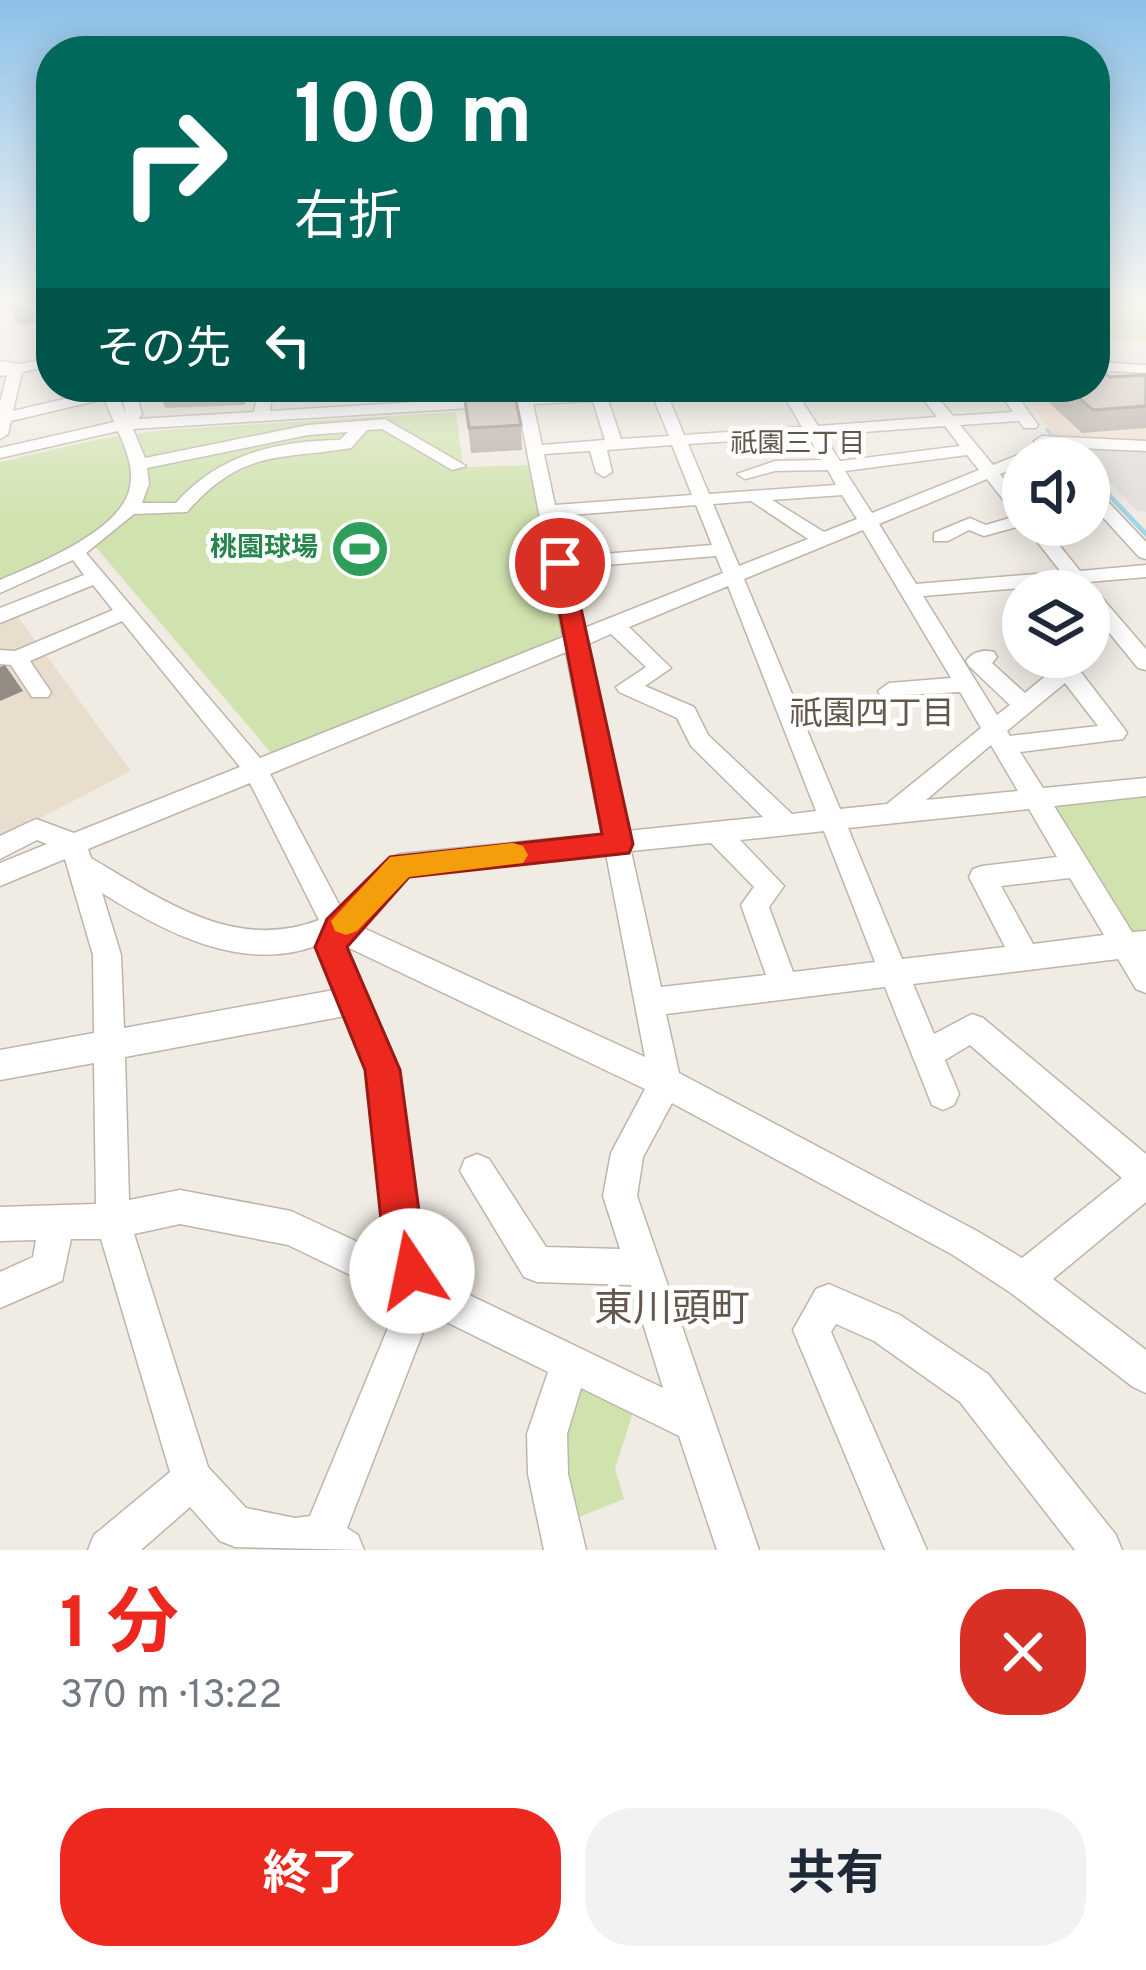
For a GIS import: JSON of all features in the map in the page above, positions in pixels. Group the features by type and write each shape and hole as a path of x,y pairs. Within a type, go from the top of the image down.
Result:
{"street":[{"path":"5,377 2,426 73,402"},
{"path":"0,587 75,551 130,509 140,483 138,465 112,402"},
{"path":"124,425 134,414 131,402"},
{"path":"261,416 263,402"},
{"path":"390,414 394,402"},
{"path":"0,452 124,425 390,414 470,402"},
{"path":"526,402 666,1083 627,1153 620,1196 738,1550"},
{"path":"597,402 605,445 604,472"},
{"path":"663,402 943,1094"},
{"path":"795,402 1076,866 1136,945 1146,980"},
{"path":"934,402 1002,488"},
{"path":"1014,402 1045,438"},
{"path":"138,465 308,430 362,426 390,414"},
{"path":"390,414 458,466"},
{"path":"538,450 1024,416"},
{"path":"130,509 181,508 196,488 236,462 294,446 345,445 362,426"},
{"path":"851,428 877,462"},
{"path":"1110,446 1146,446"},
{"path":"746,474 775,466 834,466 972,449"},
{"path":"0,874 79,855 256,770 1002,467"},
{"path":"550,511 848,489"},
{"path":"756,497 823,540"},
{"path":"1110,514 1146,553"},
{"path":"940,536 970,523 984,531 1002,524"},
{"path":"1050,546 1069,570"},
{"path":"560,563 722,550"},
{"path":"75,551 256,770 336,927 666,1083 965,1243 1024,1280 1146,1374"},
{"path":"1110,581 1146,571"},
{"path":"0,616 96,577"},
{"path":"911,591 1002,589"},
{"path":"40,692 8,657 125,612"},
{"path":"1110,620 1146,662"},
{"path":"613,624 660,668 627,687 686,713 699,740 786,824"},
{"path":"1110,639 1120,632"},
{"path":"986,657 976,662 1022,704"},
{"path":"895,812 999,736 1022,704 1055,678"},
{"path":"999,736 1114,733 1088,678"},
{"path":"889,692 966,683"},
{"path":"0,848 36,829 79,855 140,906 235,943 316,937 336,927 401,866 1146,787"},
{"path":"717,833 771,886 755,905 784,985"},
{"path":"79,855 107,955 113,1221 193,1479 235,1526 313,1544 420,1294 404,1248 382,1070 331,947 336,927"},
{"path":"1024,955 982,877 1076,866"},
{"path":"649,1002 1136,945"},
{"path":"0,1065 356,1000"},
{"path":"925,1055 972,1028 1146,1178 1024,1280"},
{"path":"477,1172 537,1264 641,1268"},
{"path":"0,1224 113,1221 180,1207 291,1228 694,1423"},
{"path":"0,1290 49,1268 57,1222"},
{"path":"906,1550 811,1330 829,1302 887,1328 974,1388 1101,1550"},
{"path":"566,1550 548,1474 548,1434 570,1364"},
{"path":"109,1550 193,1479"}],"shaded area":[{"path":"1110,377 1146,377 1146,442 1057,438 1032,402 1110,402"},
{"path":"1110,445 1146,448 1146,512 1137,511 1110,483"},
{"path":"15,613 131,771 0,839 0,620"}],"green space":[{"path":"456,412 463,467 532,465 565,639 273,755 88,538 0,580 0,462 99,439 166,430"},
{"path":"1146,793 1146,932 1134,933 1122,927 1049,809 1053,802"},
{"path":"580,1384 634,1409 615,1469 624,1499 574,1519 556,1443"}],"building":[{"path":"1110,377 1146,377 1146,406 1093,410 1084,402 1110,402"},
{"path":"465,402 516,402 521,425 469,428"}],"waterway":[{"path":"1047,430 1055,438"},
{"path":"1110,496 1146,534"}],"slow traffic":[{"path":"346,921 401,866 513,855"}],"place":[{"name":"桃園球場","path":"360,549"}],"district":[{"name":"祇園三丁目","path":"798,445"},
{"name":"祇園四丁目","path":"872,716"},
{"name":"東川頭町","path":"672,1311"}],"route":[{"path":"412,1271 404,1248 382,1070 331,947 338,929 401,866 619,844 560,563"}]}
